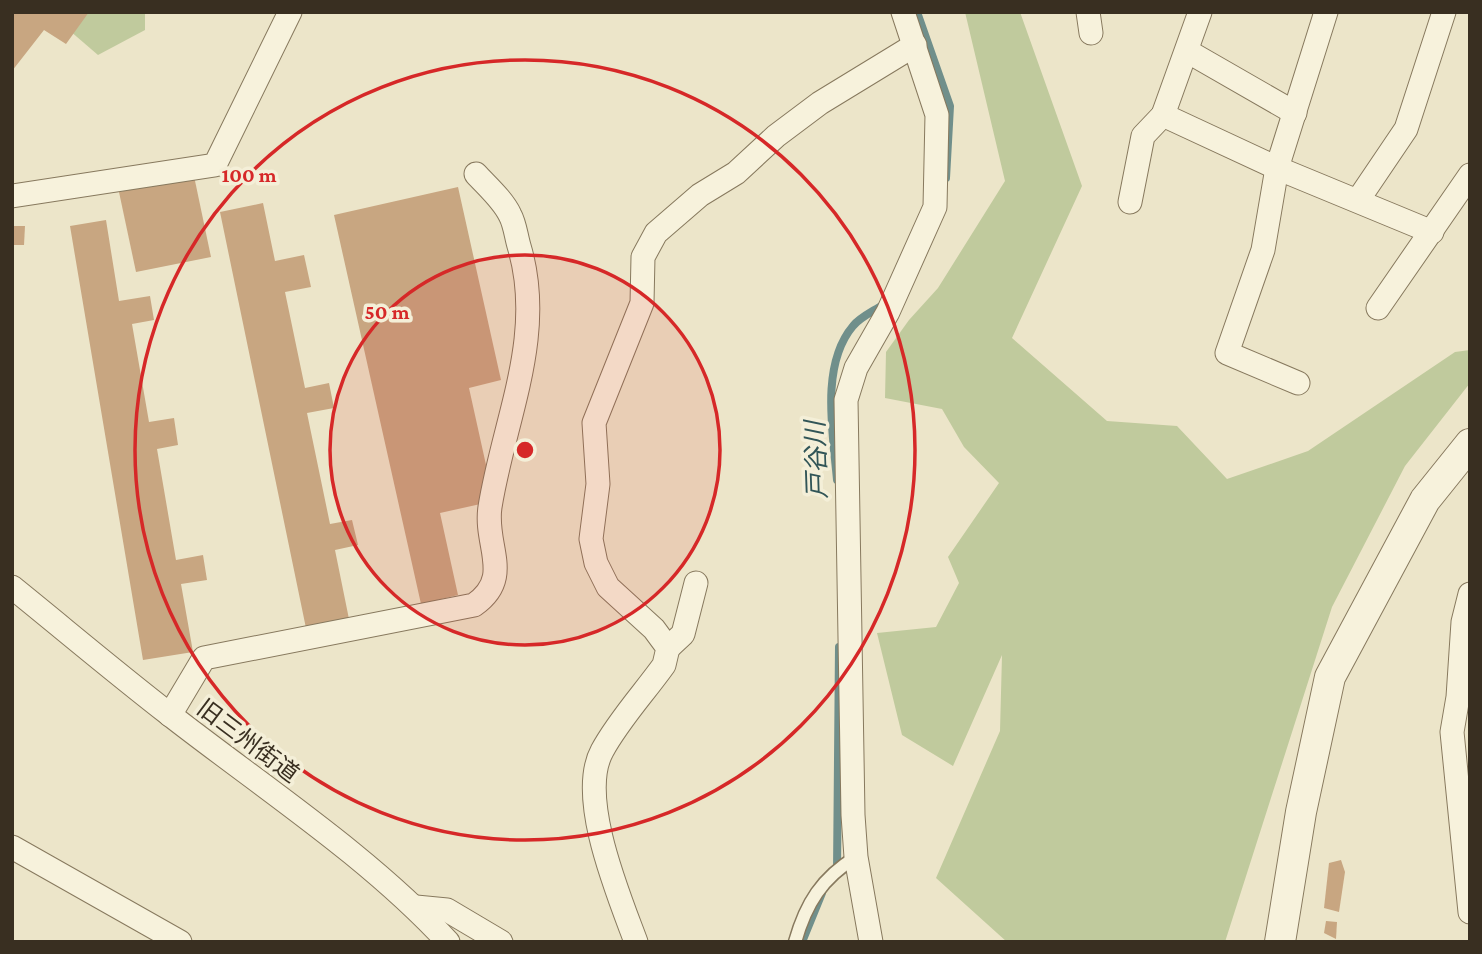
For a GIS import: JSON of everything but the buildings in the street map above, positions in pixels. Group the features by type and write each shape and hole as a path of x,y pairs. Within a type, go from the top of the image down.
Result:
{"street":[{"path":"12,196 215,165 290,12"},
{"path":"871,942 851,861 846,400 856,368 888,312 935,207 937,115 903,12"},
{"path":"1130,202 1143,136 1163,115 1200,12"},
{"path":"1297,383 1227,353 1264,250 1277,167 1326,12"},
{"path":"1357,200 1406,129 1444,12"},
{"path":"668,648 654,629 608,587 596,563 591,539 598,484 594,422 642,303 643,257 656,233 700,195 736,173 776,136 820,103 915,45"},
{"path":"1187,51 1294,113"},
{"path":"1163,115 1277,167 1432,232"},
{"path":"170,715 204,658 474,605 488,595 496,574 489,513 495,477 522,378 529,326 525,267 510,215 476,174"},
{"path":"1378,308 1470,175"},
{"path":"1280,942 1301,812 1330,677 1425,500 1470,444"},
{"path":"636,942 603,850 596,809 596,769 601,752 664,665 668,648 684,634 696,583"},
{"name":"旧三州街道","path":"12,587 415,907 448,942"},
{"path":"1470,594 1463,622 1458,697 1452,733 1470,912"},
{"path":"1464,861 1470,822"},
{"path":"12,847 171,940"},
{"path":"415,907 447,910 501,942"}],"lane":[{"path":"795,942 803,911 819,886 851,861"}],"green space":[{"path":"48,12 145,12 145,30 98,55"},
{"path":"965,12 1020,12 1082,186 1012,338 1107,421 1177,426 1227,479 1308,451 1455,352 1470,350 1470,383 1405,466 1332,607 1225,942 1007,942 936,878 1000,731 1002,655 953,766 902,735 877,633 936,627 959,583 948,557 999,483 964,447 942,409 885,398 886,352 909,320 938,288 1005,181"}],"waterway":[{"name":"戸谷川","path":"917,12 950,106 946,178"},
{"name":"戸谷川","path":"837,480 831,400 836,360 853,326 884,304"},
{"name":"戸谷川","path":"837,872 839,647"},
{"name":"戸谷川","path":"802,942 822,893"}]}
